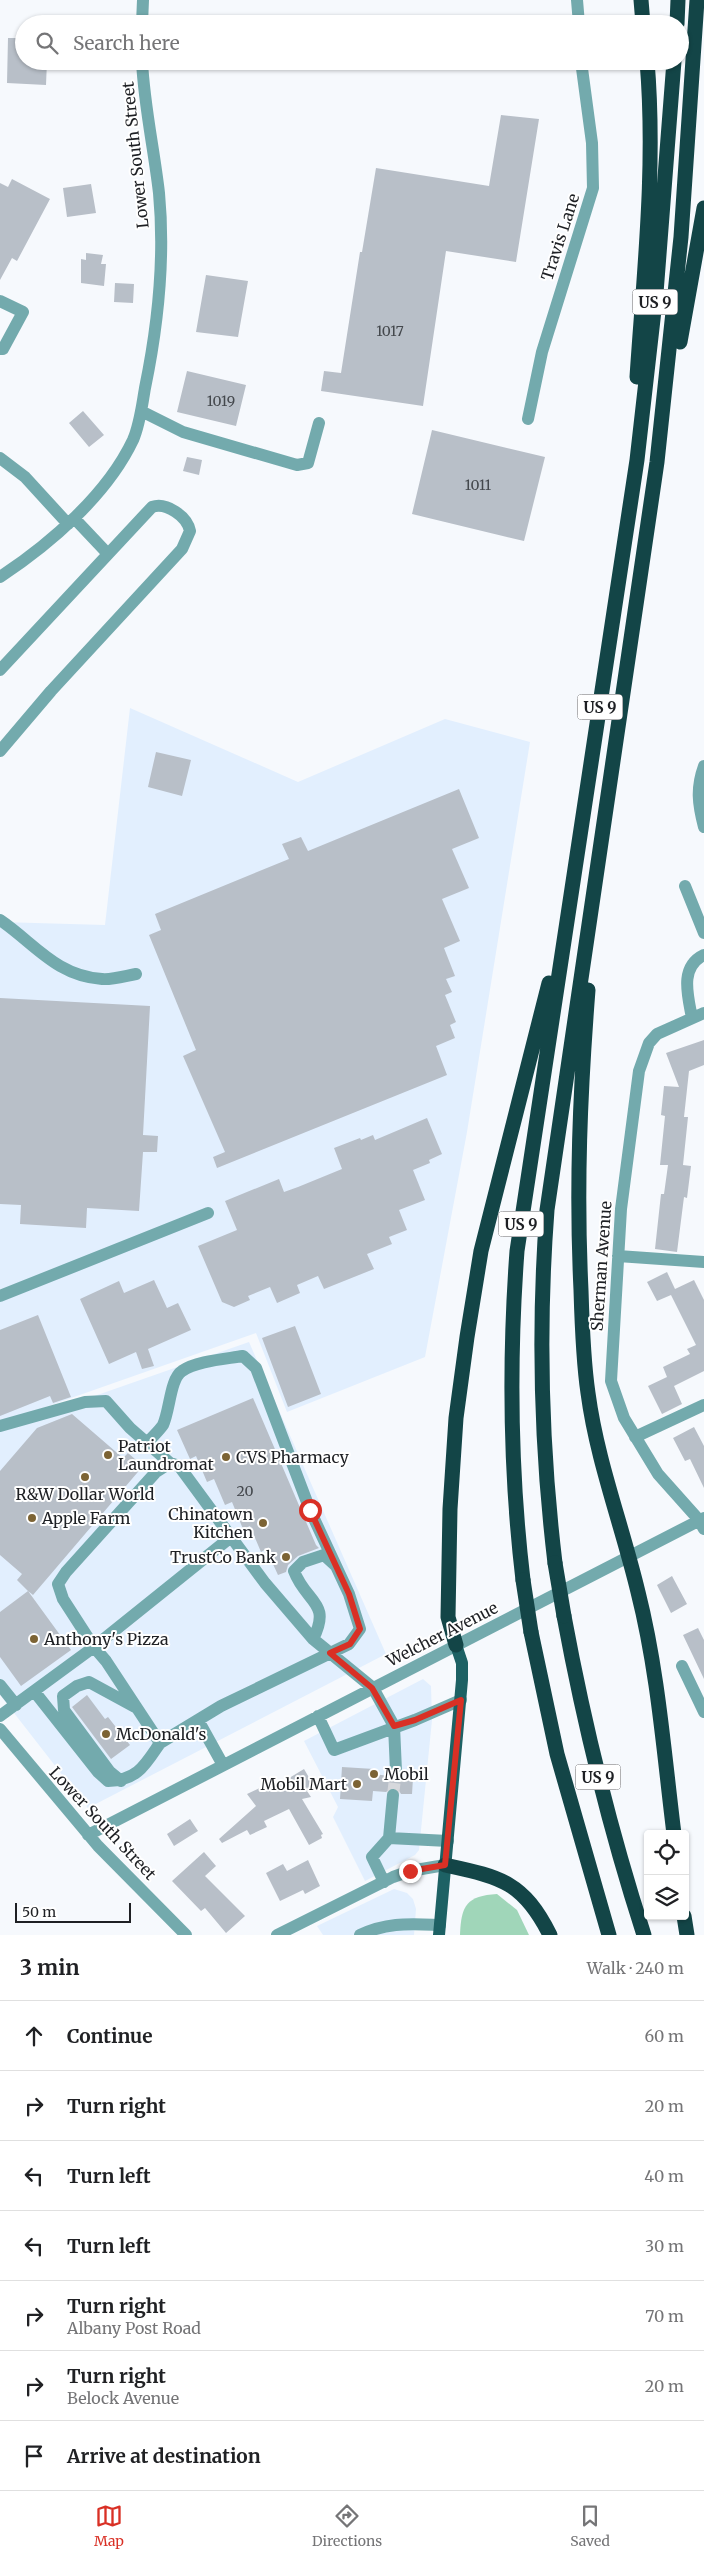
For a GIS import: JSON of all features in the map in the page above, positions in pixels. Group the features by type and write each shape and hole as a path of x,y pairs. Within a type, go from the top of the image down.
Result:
{"highway":[{"path":"641,0 642,15"},
{"path":"677,15 678,0"},
{"name":"US 9","path":"644,1935 603,1798 580,1701 555,1563 549,1512 542,1388 544,1253 552,1169 657,462 681,237 697,0"},
{"path":"625,542 648,216 651,132 648,70"},
{"name":"US 9","path":"609,1935 557,1754 522,1580 517,1528 512,1429 512,1338 516,1268 525,1191 576,872 625,542 655,303 673,70"},
{"path":"657,462 704,208"},
{"path":"456,1644 448,1617 450,1509 456,1418 469,1320 491,1211 521,1100 576,872"},
{"path":"596,875 578,1143 579,1254 584,1353 589,1402 603,1470 638,1594 652,1669 673,1830"},
{"path":"445,1865 505,1881 530,1902 550,1935"},
{"path":"685,1920 687,1935"}],"main road":[{"path":"439,1930 461,1700 462,1663 456,1644"}],"street":[{"path":"142,15 143,0"},
{"path":"577,0 578,15"},
{"name":"Lower South Street","path":"0,577 34,555 87,505 118,464 133,439 141,411 156,317 161,247 159,194 143,70"},
{"name":"Travis Lane","path":"528,419 547,334 593,188 592,143 582,70"},
{"path":"0,301 23,312 2,349 0,349"},
{"path":"141,411 183,432 297,465 308,463 319,422"},
{"path":"0,458 24,477 108,554"},
{"path":"0,670 147,511 158,505 169,507 189,526 189,535 182,549 51,691 0,751"},
{"path":"704,766 698,783 698,804 704,827"},
{"path":"686,886 704,933"},
{"path":"0,920 49,961 74,973 102,979 136,974"},
{"path":"698,1016 686,985 689,972 696,959 704,955"},
{"name":"Sherman Avenue","path":"698,1016 657,1034 649,1043 639,1071 621,1209 611,1381 624,1418 658,1474 702,1522"},
{"path":"0,1296 208,1213"},
{"path":"618,1256 704,1262"},
{"path":"34,1691 98,1772 108,1781 121,1781 141,1771 160,1743 221,1706 350,1644 360,1629 338,1569 310,1510 256,1368 243,1356 210,1361 181,1371 172,1383 170,1404 162,1427 147,1443"},
{"path":"0,1426 85,1402 106,1401 147,1443 170,1463 179,1466 265,1583 313,1639 372,1688 394,1726 396,1771"},
{"path":"636,1437 704,1406"},
{"path":"160,1743 63,1599 58,1584 66,1572 142,1487 156,1472 170,1463"},
{"name":"Welcher Avenue","path":"88,1835 628,1556 702,1522"},
{"path":"0,1716 94,1647 231,1537"},
{"path":"313,1639 321,1624 319,1608 300,1586 294,1571 303,1562 324,1555 338,1569"},
{"path":"682,1666 704,1712"},
{"path":"121,1781 110,1772 64,1710 63,1696 77,1686 89,1682 138,1708"},
{"path":"0,1685 16,1705"},
{"path":"318,1716 334,1750 394,1726 415,1720 461,1700"},
{"path":"198,1720 222,1765"},
{"name":"Lower South Street","path":"0,1729 88,1835 186,1935"},
{"path":"384,1882 372,1857 389,1838 393,1796"},
{"path":"389,1838 448,1841"},
{"path":"277,1935 410,1871 445,1865"},
{"path":"360,1935 378,1926 439,1930"}],"shaded area":[{"path":"130,708 298,782 445,719 530,742 467,1132 425,1357 287,1412 256,1333 0,1423 0,922 105,925"},
{"path":"249,1342 386,1654 88,1808 0,1695 0,1429"},
{"name":"Mobil","path":"423,1679 431,1686 432,1720 419,1850 415,1855 365,1881 333,1817 338,1807 304,1741"},
{"path":"394,1889 407,1893 413,1899 416,1909 414,1935 323,1935 317,1926"}],"green space":[{"path":"497,1894 517,1910 529,1935 460,1935 462,1916 468,1904 479,1897"}],"building":[{"path":"8,38 15,38 15,70 47,70 46,85 7,83"},
{"path":"501,115 539,119 516,262 446,251 423,406 321,391 324,371 341,373 360,252 362,252 376,168 489,186"},
{"path":"12,179 50,199 17,261 12,258 0,280 0,183 8,187"},
{"path":"91,184 96,213 67,217 63,188"},
{"path":"86,253 103,255 101,264 106,264 104,286 81,283 81,259 86,260"},
{"path":"206,275 248,281 238,337 196,332"},
{"path":"115,283 134,284 133,303 114,302"},
{"path":"187,371 246,385 236,426 177,412"},
{"path":"83,411 104,435 89,447 69,423"},
{"path":"432,430 545,457 524,541 412,514"},
{"path":"187,457 202,460 199,475 183,471"},
{"path":"156,752 191,760 182,796 148,787"},
{"path":"459,789 479,838 452,849 469,888 442,899 460,941 444,948 455,976 446,979 452,992 445,995 456,1022 450,1025 455,1038 436,1046 447,1075 217,1168 213,1157 225,1152 183,1056 196,1050 149,935 161,930 155,914 289,859 282,844 301,837 308,851"},
{"path":"0,998 150,1006 143,1135 158,1136 157,1152 143,1152 139,1211 87,1208 86,1228 20,1224 21,1205 0,1204"},
{"path":"704,1040 704,1065 689,1071 684,1117 688,1117 683,1165 691,1166 687,1198 684,1197 677,1252 655,1249 661,1194 664,1194 668,1165 660,1165 665,1116 661,1115 664,1086 679,1087 666,1053"},
{"path":"427,1118 442,1154 429,1160 430,1163 413,1170 425,1200 399,1210 407,1230 389,1237 392,1244 367,1254 374,1269 324,1289 318,1276 297,1285 300,1293 277,1303 270,1287 248,1296 250,1300 234,1307 222,1302 198,1246 237,1230 225,1201 279,1179 284,1192 342,1169 334,1148 373,1135 375,1140"},
{"path":"667,1272 675,1289 694,1280 704,1300 704,1371 674,1386 682,1404 662,1414 648,1386 667,1377 663,1367 690,1354 687,1349 696,1345 671,1295 657,1301 647,1282"},
{"path":"154,1280 167,1308 178,1303 191,1330 148,1349 154,1366 142,1369 136,1352 109,1364 80,1299 119,1281 124,1293"},
{"path":"38,1315 71,1397 53,1403 50,1396 0,1416 0,1330"},
{"path":"295,1326 321,1394 288,1407 262,1338"},
{"path":"253,1398 316,1545 319,1548 298,1556 288,1565 286,1572 278,1575 266,1549 261,1552 250,1526 243,1529 232,1502 225,1505 214,1479 207,1482 196,1456 190,1459 177,1430"},
{"path":"72,1414 123,1458 128,1453 143,1466 33,1595 17,1580 22,1574 0,1555 0,1471 37,1428"},
{"path":"694,1427 704,1446 704,1488 690,1459 685,1461 673,1438"},
{"path":"672,1576 687,1604 671,1613 657,1585"},
{"path":"28,1591 71,1650 21,1686 0,1657 0,1612"},
{"path":"698,1628 704,1640 704,1679 683,1635"},
{"name":"McDonald's","path":"87,1695 105,1719 108,1717 130,1745 111,1759 72,1707"},
{"name":"Mobil Mart","path":"342,1767 374,1769 374,1774 396,1779 402,1777 413,1778 412,1794 401,1794 398,1789 393,1787 386,1792 373,1791 372,1801 340,1799"},
{"path":"304,1769 314,1786 307,1791 311,1797 302,1799 323,1834 321,1835 322,1838 309,1845 289,1809 264,1821 267,1827 250,1835 247,1830 222,1843 219,1839 256,1806 247,1794 274,1781 276,1786"},
{"path":"190,1819 198,1831 174,1846 167,1834"},
{"path":"204,1852 216,1866 205,1876 245,1916 226,1933 205,1908 201,1911 172,1881"},
{"path":"308,1860 320,1886 305,1894 303,1890 280,1901 266,1873 283,1864 287,1871"}],"tunnel":[{"path":"393,1795 396,1771"}],"place":[{"name":"Patriot Laundromat","path":"108,1455"},
{"name":"CVS Pharmacy","path":"226,1457"},
{"name":"R&W Dollar World","path":"85,1477"},
{"name":"Apple Farm","path":"32,1518"},
{"name":"Chinatown Kitchen","path":"263,1523"},
{"name":"TrustCo Bank","path":"286,1557"},
{"name":"Anthony's Pizza","path":"34,1639"},
{"name":"McDonald's","path":"106,1734"},
{"name":"Mobil","path":"374,1774"},
{"name":"Mobil Mart","path":"357,1784"}],"route":[{"path":"310,1510 349,1594 360,1629 350,1644 330,1653 372,1688 394,1726 415,1720 461,1700 445,1865 410,1871"}]}
